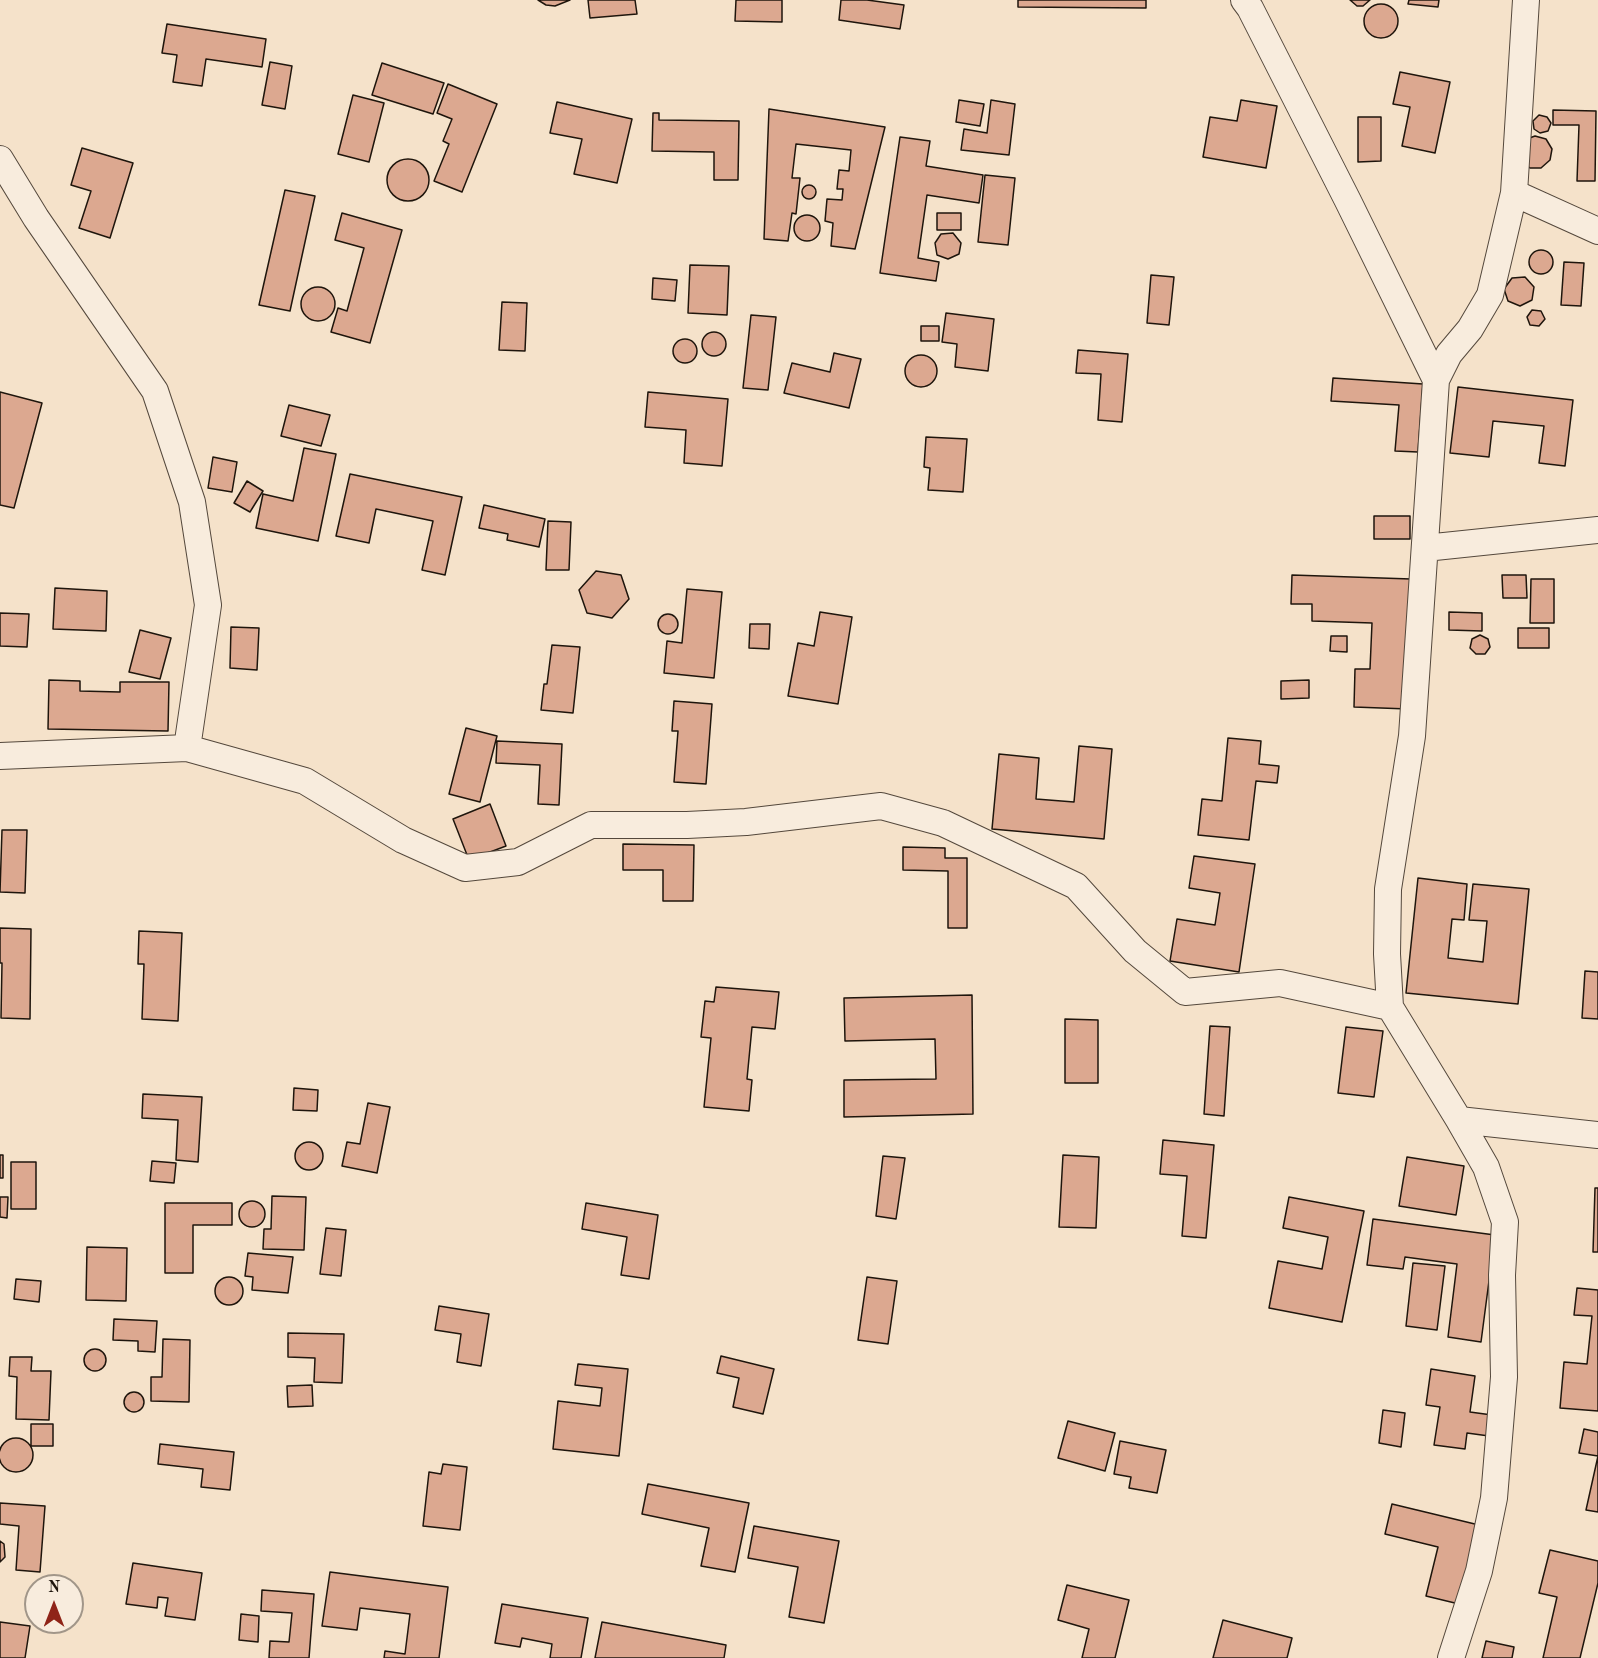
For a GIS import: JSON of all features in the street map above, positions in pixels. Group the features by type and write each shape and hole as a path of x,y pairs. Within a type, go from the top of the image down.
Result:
{"street":[{"path":"1244,0 1348,201 1436,380"},
{"path":"1451,1658 1479,1571 1494,1498 1504,1377 1502,1275 1505,1222 1486,1167 1390,1007 1387,954 1388,889 1412,736 1436,380 1449,354 1470,329 1490,295 1514,193 1526,0"},
{"path":"0,159 36,218 155,391 192,502 208,604 187,748"},
{"path":"1514,193 1598,231"},
{"path":"1425,548 1598,530"},
{"path":"0,756 187,748 305,781 403,840 465,868 518,862 591,825 687,825 746,822 881,806 943,823 1076,886 1135,951 1185,992 1280,983 1390,1007"},
{"path":"1459,1120 1598,1135"}],"building":[{"path":"538,0 570,0 555,6 546,5"},
{"path":"588,0 635,0 637,14 590,18"},
{"path":"736,0 782,0 782,22 735,21"},
{"path":"841,0 867,0 904,5 900,29 839,20"},
{"path":"1018,0 1146,0 1146,8 1018,7"},
{"path":"1350,0 1370,0 1363,6 1357,6"},
{"path":"1409,0 1439,0 1438,7 1408,4"},
{"path":"1381,4 1393,9 1398,21 1393,33 1381,38 1369,33 1364,21 1369,9"},
{"path":"167,24 266,39 262,67 206,59 202,86 173,82 177,55 162,53"},
{"path":"270,62 292,66 285,109 262,105"},
{"path":"382,63 444,83 433,114 372,95"},
{"path":"1400,72 1450,82 1435,153 1402,146 1410,107 1393,104"},
{"path":"448,84 497,104 462,192 434,181 449,144 443,141 452,119 437,113"},
{"path":"353,95 384,103 369,162 338,154"},
{"path":"959,100 984,104 980,126 956,122"},
{"path":"991,100 1015,104 1009,155 961,150 964,129 987,133"},
{"path":"1241,100 1277,106 1266,168 1203,157 1210,117 1237,121"},
{"path":"557,102 632,119 617,183 574,174 582,139 550,133"},
{"path":"769,109 885,127 855,249 831,246 833,223 825,221 827,199 842,200 843,189 837,189 839,170 849,171 851,150 796,144 792,178 800,178 796,214 792,213 788,241 764,239"},
{"path":"1553,110 1596,111 1595,181 1577,181 1579,125 1553,125"},
{"path":"653,113 659,113 659,120 739,121 738,180 714,180 714,152 652,151"},
{"path":"1539,115 1547,117 1551,123 1548,131 1540,133 1534,129 1533,121"},
{"path":"1358,117 1381,117 1381,161 1358,162"},
{"path":"1535,136 1546,139 1552,149 1550,160 1541,168 1530,168 1521,161 1524,140"},
{"path":"900,137 930,141 926,166 983,175 979,203 927,195 918,258 939,262 936,281 880,273"},
{"path":"82,148 133,163 110,238 79,228 91,191 71,185"},
{"path":"408,159 423,165 429,180 423,195 408,201 393,195 387,180 393,165"},
{"path":"985,175 1015,178 1008,245 978,242"},
{"path":"809,185 814,187 816,192 814,197 809,199 804,197 802,192 804,187"},
{"path":"285,190 315,196 290,311 259,305"},
{"path":"342,213 402,230 370,343 331,332 338,308 347,311 364,248 335,240"},
{"path":"937,213 961,213 961,230 937,230"},
{"path":"807,215 816,219 820,228 816,237 807,241 798,237 794,228 798,219"},
{"path":"953,233 961,243 959,254 948,259 937,255 935,243 941,234"},
{"path":"1541,250 1546,251 1552,257 1552,267 1546,273 1541,274 1536,273 1530,267 1529,262 1530,257 1536,251"},
{"path":"1564,262 1584,263 1581,306 1561,305"},
{"path":"690,265 729,266 727,315 688,313"},
{"path":"1151,275 1174,277 1169,325 1147,323"},
{"path":"1525,277 1534,287 1532,300 1520,306 1508,301 1504,289 1512,278"},
{"path":"653,278 677,280 675,301 652,299"},
{"path":"318,287 330,292 335,304 330,316 318,321 306,316 301,304 306,292"},
{"path":"502,302 527,303 525,351 499,350"},
{"path":"1532,310 1541,311 1545,319 1539,326 1530,325 1527,317"},
{"path":"946,313 994,319 988,371 955,367 957,344 942,342"},
{"path":"751,315 776,317 768,390 743,388"},
{"path":"921,326 939,326 939,341 921,341"},
{"path":"714,332 722,336 726,344 722,352 714,356 706,352 702,344 706,336"},
{"path":"685,339 690,340 696,346 696,356 690,362 685,363 680,362 674,356 673,351 674,346 680,340"},
{"path":"1078,350 1128,354 1122,422 1098,420 1101,374 1076,373"},
{"path":"834,353 861,359 849,408 784,393 792,363 830,372"},
{"path":"921,355 932,360 937,371 932,382 921,387 910,382 905,371 910,360"},
{"path":"1333,378 1423,384 1418,452 1395,451 1399,405 1331,401"},
{"path":"1458,387 1573,400 1565,466 1539,463 1544,426 1493,421 1489,457 1450,453"},
{"path":"0,392 42,403 14,508 0,505"},
{"path":"648,392 728,399 722,466 684,463 686,430 645,427"},
{"path":"289,405 330,415 321,446 281,436"},
{"path":"926,437 967,439 963,492 928,490 930,468 924,467"},
{"path":"304,448 336,454 318,541 256,528 263,494 293,501"},
{"path":"213,457 237,462 232,492 208,488"},
{"path":"350,474 462,497 445,575 422,570 433,521 376,509 369,543 336,536"},
{"path":"247,481 263,491 250,512 234,503"},
{"path":"484,505 545,519 539,547 507,540 508,534 479,528"},
{"path":"1374,516 1410,516 1410,539 1374,539"},
{"path":"548,521 571,522 569,570 546,570"},
{"path":"596,571 621,575 629,599 612,618 587,613 579,590"},
{"path":"1292,575 1411,579 1408,709 1354,707 1355,669 1370,669 1372,623 1312,621 1312,604 1291,604"},
{"path":"1502,575 1526,575 1527,598 1503,598"},
{"path":"1531,579 1554,579 1554,623 1530,623"},
{"path":"55,588 107,591 106,631 53,629"},
{"path":"687,589 722,592 714,678 664,673 667,641 682,643"},
{"path":"820,612 852,617 838,704 788,696 798,643 814,646"},
{"path":"1449,612 1482,613 1482,631 1449,630"},
{"path":"0,613 29,614 27,647 0,646"},
{"path":"668,614 675,617 678,624 675,631 668,634 661,631 658,624 661,617"},
{"path":"750,624 770,624 769,649 749,648"},
{"path":"231,627 259,628 257,670 230,668"},
{"path":"1518,628 1549,628 1549,648 1518,648"},
{"path":"140,630 171,638 160,679 129,672"},
{"path":"1480,635 1488,639 1490,647 1485,654 1476,654 1470,648 1472,639"},
{"path":"1331,636 1347,636 1347,652 1330,651"},
{"path":"552,645 580,647 573,713 541,710"},
{"path":"49,680 80,681 80,691 120,692 120,682 169,682 168,731 48,729"},
{"path":"1309,680 1309,698 1281,699 1281,681"},
{"path":"674,701 712,704 706,784 674,782 678,731 672,731"},
{"path":"466,728 497,736 480,802 449,794"},
{"path":"1228,738 1261,741 1259,764 1279,766 1277,783 1256,781 1249,840 1198,835 1202,799 1222,801"},
{"path":"497,741 562,744 559,805 538,804 540,765 496,763"},
{"path":"1079,746 1112,749 1104,839 992,829 999,754 1039,758 1036,799 1074,802"},
{"path":"490,804 506,846 469,860 453,819"},
{"path":"2,830 27,830 25,893 0,892"},
{"path":"623,844 694,845 693,901 663,901 663,870 623,870"},
{"path":"903,847 945,848 945,858 967,858 967,928 948,928 948,871 903,870"},
{"path":"1194,856 1255,864 1239,972 1170,961 1177,919 1215,925 1220,893 1189,888"},
{"path":"1418,878 1467,884 1464,920 1452,919 1448,958 1483,962 1487,921 1469,920 1473,884 1529,889 1518,1004 1406,993"},
{"path":"0,928 31,929 30,1019 1,1018"},
{"path":"139,931 182,933 178,1021 142,1019 144,964 138,964"},
{"path":"1585,971 1598,972 1598,1019 1582,1018"},
{"path":"716,987 779,992 775,1029 752,1027 747,1079 752,1080 749,1111 704,1107 711,1038 701,1037 705,1001 714,1002"},
{"path":"972,995 973,1114 844,1117 844,1080 936,1079 935,1039 845,1041 844,998"},
{"path":"1065,1019 1098,1020 1098,1083 1065,1083"},
{"path":"1210,1026 1230,1027 1224,1116 1204,1114"},
{"path":"1346,1027 1383,1031 1374,1097 1338,1093"},
{"path":"294,1088 318,1090 317,1111 293,1110"},
{"path":"143,1094 202,1097 198,1162 176,1160 178,1120 142,1118"},
{"path":"368,1103 390,1107 377,1173 342,1166 347,1142 360,1144"},
{"path":"1163,1140 1214,1145 1206,1238 1182,1236 1187,1176 1160,1174"},
{"path":"309,1142 319,1146 323,1156 319,1166 309,1170 299,1166 295,1156 299,1146"},
{"path":"0,1155 3,1155 3,1178 0,1178"},
{"path":"1063,1155 1099,1157 1096,1228 1059,1227"},
{"path":"883,1156 905,1158 896,1219 876,1216"},
{"path":"1407,1157 1464,1166 1456,1215 1399,1206"},
{"path":"152,1161 176,1163 174,1183 150,1181"},
{"path":"11,1162 36,1162 36,1209 11,1209"},
{"path":"1595,1188 1598,1188 1598,1252 1593,1252"},
{"path":"272,1196 306,1197 304,1250 263,1249 264,1229 271,1229"},
{"path":"0,1197 8,1197 7,1218 0,1217"},
{"path":"1289,1197 1364,1211 1342,1322 1269,1308 1278,1261 1322,1269 1328,1237 1283,1228"},
{"path":"252,1201 261,1205 265,1214 261,1223 252,1227 243,1223 239,1214 243,1205"},
{"path":"165,1203 232,1203 232,1225 193,1225 193,1273 165,1273"},
{"path":"586,1203 658,1215 649,1279 621,1275 627,1237 582,1229"},
{"path":"1373,1219 1495,1235 1481,1342 1448,1337 1457,1264 1405,1257 1403,1269 1367,1265"},
{"path":"326,1228 346,1230 341,1276 320,1274"},
{"path":"87,1247 127,1248 126,1301 86,1300"},
{"path":"248,1253 293,1257 288,1293 252,1290 253,1277 245,1276"},
{"path":"1413,1263 1445,1266 1437,1330 1406,1326"},
{"path":"229,1277 239,1281 243,1291 239,1301 229,1305 219,1301 215,1291 219,1281"},
{"path":"867,1277 897,1281 888,1344 858,1340"},
{"path":"16,1279 41,1281 39,1302 14,1299"},
{"path":"1577,1288 1598,1290 1598,1411 1560,1408 1564,1362 1587,1364 1592,1316 1574,1315"},
{"path":"439,1306 489,1314 481,1366 457,1362 461,1334 435,1330"},
{"path":"114,1319 157,1321 155,1352 138,1351 138,1341 113,1340"},
{"path":"288,1333 344,1334 342,1383 314,1382 315,1358 288,1357"},
{"path":"163,1339 190,1340 189,1402 151,1401 151,1377 162,1377"},
{"path":"95,1349 103,1352 106,1360 103,1368 95,1371 87,1368 84,1360 87,1352"},
{"path":"721,1356 774,1369 763,1414 733,1407 739,1378 717,1373"},
{"path":"10,1357 32,1357 31,1371 51,1371 49,1420 16,1419 17,1377 9,1376"},
{"path":"578,1364 628,1369 619,1456 553,1449 558,1401 600,1406 602,1388 575,1385"},
{"path":"1431,1369 1475,1376 1470,1412 1492,1415 1489,1436 1467,1433 1465,1449 1434,1445 1440,1407 1426,1405"},
{"path":"312,1385 313,1406 288,1407 287,1386"},
{"path":"134,1392 141,1395 144,1402 141,1409 134,1412 127,1409 124,1402 127,1395"},
{"path":"1383,1410 1405,1413 1401,1447 1379,1443"},
{"path":"1068,1421 1115,1433 1105,1471 1058,1458"},
{"path":"31,1424 53,1424 53,1446 31,1446"},
{"path":"1584,1429 1598,1432 1598,1456 1579,1453"},
{"path":"16,1438 28,1443 33,1455 28,1467 16,1472 4,1467 -1,1455 4,1443"},
{"path":"1120,1441 1166,1450 1157,1493 1129,1488 1131,1477 1114,1474"},
{"path":"160,1444 234,1452 230,1490 201,1487 203,1469 158,1464"},
{"path":"1598,1456 1598,1512 1586,1510"},
{"path":"443,1464 467,1467 460,1530 423,1526 429,1472 441,1474"},
{"path":"648,1484 749,1503 735,1572 701,1566 709,1528 642,1514"},
{"path":"0,1503 45,1506 40,1572 16,1570 19,1526 0,1524"},
{"path":"1392,1504 1479,1525 1459,1604 1426,1596 1438,1547 1385,1534"},
{"path":"754,1526 839,1541 824,1623 789,1617 798,1567 748,1558"},
{"path":"0,1541 4,1544 5,1557 0,1562"},
{"path":"1550,1550 1598,1561 1598,1583 1580,1658 1543,1658 1557,1597 1539,1593"},
{"path":"133,1563 202,1573 195,1620 165,1616 168,1598 158,1597 157,1608 126,1604"},
{"path":"330,1572 448,1587 439,1658 384,1658 385,1651 405,1654 410,1614 360,1608 357,1630 322,1626"},
{"path":"1067,1585 1129,1600 1115,1658 1082,1658 1089,1629 1058,1620"},
{"path":"262,1590 314,1594 309,1658 269,1658 270,1641 289,1642 292,1613 261,1611"},
{"path":"502,1604 588,1618 581,1658 550,1658 552,1644 522,1638 520,1647 495,1643"},
{"path":"241,1614 259,1616 258,1642 239,1640"},
{"path":"1223,1620 1292,1638 1287,1658 1213,1658"},
{"path":"0,1622 24,1625 24,1634 29,1634 25,1658 0,1658"},
{"path":"602,1622 726,1645 724,1658 595,1658"},
{"path":"1486,1641 1514,1647 1512,1658 1482,1658"}]}
